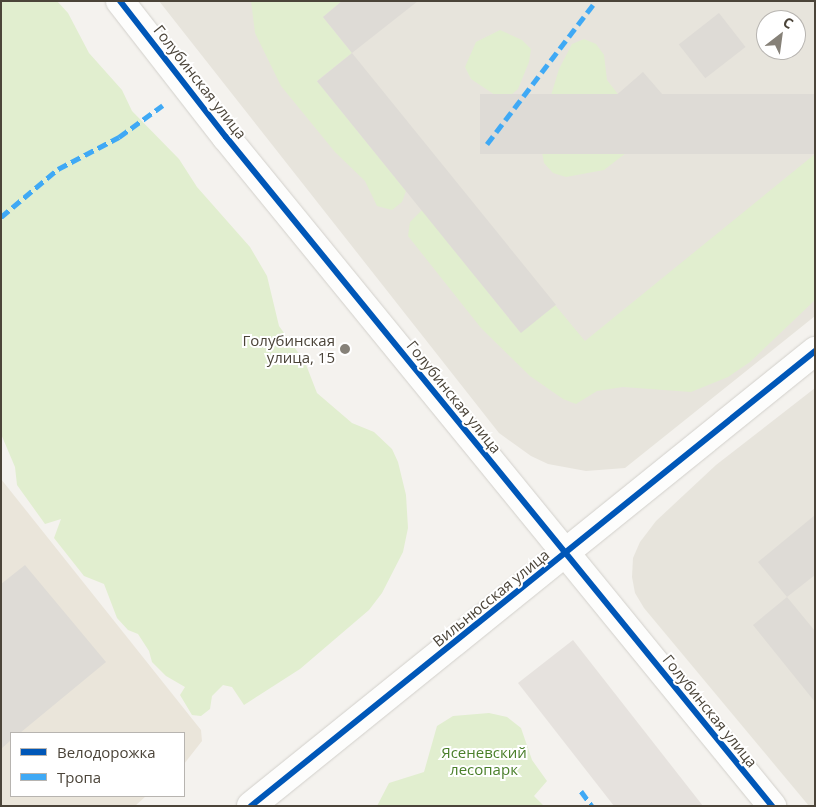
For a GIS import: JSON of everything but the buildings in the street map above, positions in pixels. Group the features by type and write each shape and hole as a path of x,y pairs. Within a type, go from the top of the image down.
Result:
{"street":[{"name":"Голубинская улица","path":"120,1 226,137 772,806"},
{"name":"Вильнюсская улица","path":"251,806 815,351"}],"shaded area":[{"path":"159,1 815,1 815,316 625,468 586,471 548,464 531,456 499,433"},
{"path":"815,388 815,806 809,806 644,608 635,593 632,577 633,558 640,542 656,521 716,465"},
{"path":"1,479 201,730 202,741 185,763 185,732 10,732 10,797 145,797 135,806 1,806"},
{"path":"573,640 703,806 614,806 518,683"}],"green space":[{"path":"1,1 57,1 68,13 89,53 122,90 132,111 179,159 197,187 250,247 267,276 279,326 305,362 317,393 352,423 374,432 392,449 398,462 406,495 408,528 403,552 382,593 369,610 300,669 244,705 232,687 223,685 212,696 210,709 201,716 192,715 180,695 185,687 166,676 152,662 149,651 138,634 128,630 117,618 104,584 84,576 54,538 61,519 45,524 17,485 15,467 1,434"},
{"path":"251,1 342,1 323,17 352,53 317,81 406,191 402,202 392,210 377,206 365,181 335,152 281,86 255,33"},
{"path":"500,30 522,40 531,49 529,62 518,89 504,101 471,79 465,67 476,42"},
{"path":"584,39 596,44 604,55 607,80 641,124 644,139 604,170 566,177 553,173 544,163 539,135 559,69 572,44"},
{"path":"815,154 815,300 750,362 728,377 691,392 623,387 597,391 576,404 563,399 530,376 481,328 408,236 410,222 422,210 520,332 555,305 585,341"},
{"name":"Ясеневский лесопарк","path":"489,713 507,717 521,728 532,760 547,781 534,796 544,806 377,806 389,783 424,772 437,726 453,716"}],"marked path":[{"path":"487,144 596,1"},
{"path":"1,217 58,169 119,137 163,105"},
{"path":"581,791 592,806"}],"cycle path":[{"path":"120,1 226,137 772,806"},
{"path":"251,806 815,351"}],"place":[{"name":"Голубинская улица, 15","path":"345,349"}]}
